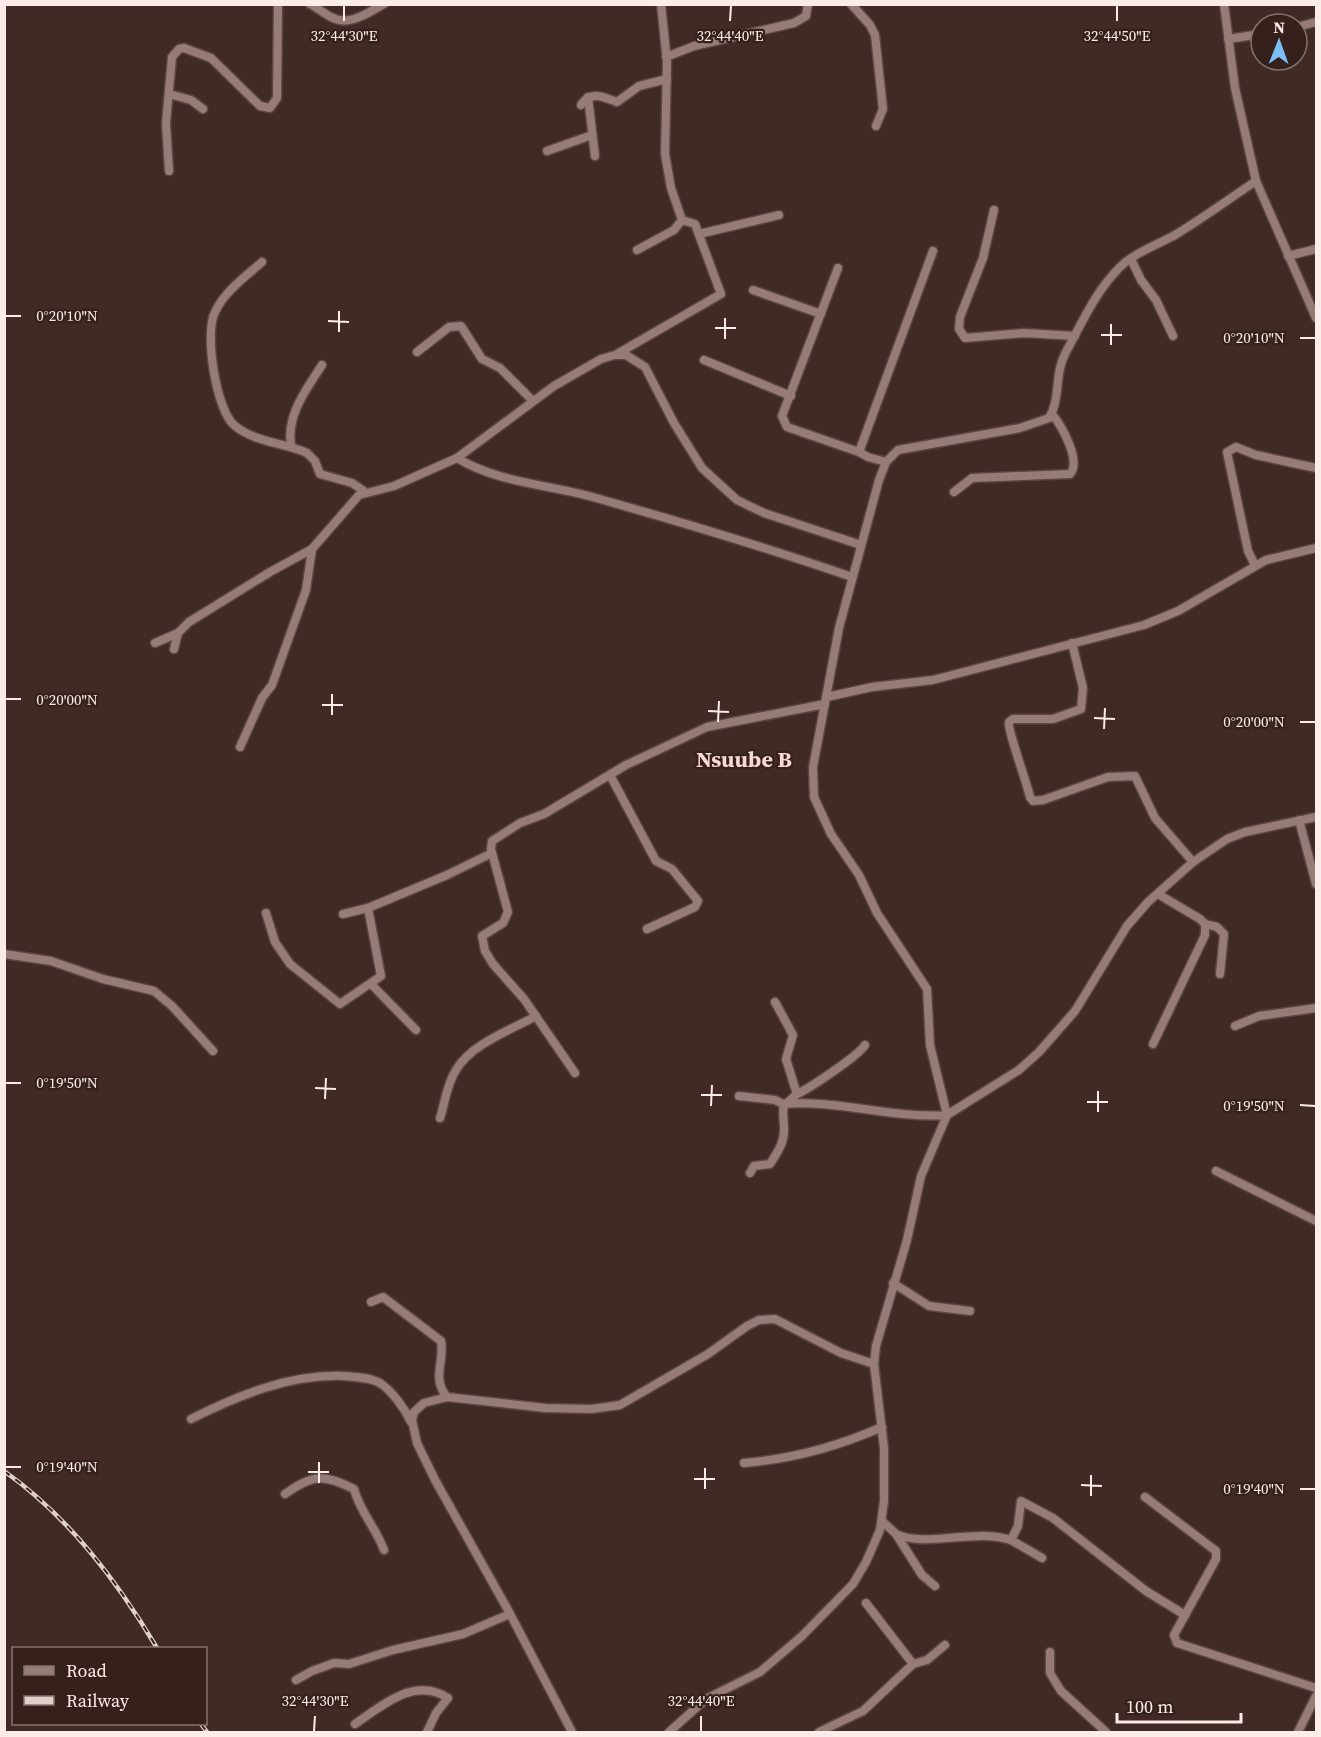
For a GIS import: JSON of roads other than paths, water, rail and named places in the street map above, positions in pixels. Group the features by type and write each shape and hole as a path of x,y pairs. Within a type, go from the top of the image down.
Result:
{"street":[{"path":"169,171 166,123 172,57 176,51 184,48 211,58 261,106 273,106 278,98 278,4"},
{"path":"310,4 334,19 345,21 356,19 384,4"},
{"path":"661,4 667,79 667,169 681,220"},
{"path":"666,57 694,46 794,23 806,16 808,4"},
{"path":"851,4 870,25 875,35 883,109 876,126"},
{"path":"1224,4 1235,88 1256,181 1317,318"},
{"path":"1228,39 1249,36"},
{"path":"581,105 588,97 597,95 617,102 639,86 667,79"},
{"path":"169,94 191,100 203,109"},
{"path":"588,97 595,156"},
{"path":"547,151 592,135"},
{"path":"669,1732 706,1700 760,1672 820,1619 853,1584 876,1544 882,1521 882,1427 874,1364 876,1346 907,1240 921,1176 947,1115 930,1045 927,989 877,913 859,876 831,834 814,797 813,767 839,628 886,462 898,450 910,446 1020,428 1044,421 1052,414 1058,370 1097,295 1121,265 1182,230 1256,181"},
{"path":"994,210 983,258 960,317 959,329 965,338 1024,333 1075,336"},
{"path":"699,234 738,223 780,215"},
{"path":"615,356 721,294 695,224 681,220"},
{"path":"638,250 674,230 681,220"},
{"path":"1288,256 1317,249"},
{"path":"860,452 933,251"},
{"path":"1131,259 1141,280 1156,300 1173,336"},
{"path":"262,262 231,288 213,313 211,369 232,423 241,430 307,453 315,461 320,474 352,483 364,491"},
{"path":"838,268 782,416 788,427 886,462"},
{"path":"753,291 821,314"},
{"path":"417,352 449,327 461,326 482,359 500,368 533,401"},
{"path":"155,643 178,633 189,622 312,549 354,498 364,491 394,486 457,458 533,401 601,359 615,356 626,355 645,367 674,423 702,468 737,500 764,513 861,545"},
{"path":"704,360 790,396"},
{"path":"291,446 289,432 297,408 322,365"},
{"path":"954,492 972,478 1070,474 1074,464 1066,435 1052,414"},
{"path":"1255,565 1248,551 1227,452 1236,447 1256,455 1317,468"},
{"path":"457,458 472,467 516,481 571,492 701,527 852,578"},
{"path":"575,1073 536,1016 493,964 482,943 482,936 503,923 508,912 492,853 491,844 494,839 610,775 715,724 782,714 872,687 933,680 1161,619 1213,592 1255,565 1278,556 1317,548"},
{"path":"240,747 262,698 273,685 306,590 312,549"},
{"path":"174,649 178,633"},
{"path":"1072,643 1083,688 1081,708 1053,719 1013,719 1009,722 1009,732 1018,750 1030,797 1033,801 1044,800 1108,777 1135,776 1155,818 1193,862"},
{"path":"610,775 656,861 672,869 698,899 695,907 647,929"},
{"path":"739,1096 775,1100 784,1104 878,1110 916,1117 947,1115 1019,1070 1039,1052 1075,1011 1127,926 1193,862 1227,839 1245,832 1317,817"},
{"path":"1299,820 1317,884"},
{"path":"343,914 368,908 447,875 492,853"},
{"path":"1158,894 1204,924 1217,927 1224,933 1220,975"},
{"path":"266,912 275,942 290,964 340,1004 381,976 368,908"},
{"path":"1153,1044 1203,942 1204,924"},
{"path":"4,954 51,961 103,979 154,991 172,1006 213,1051"},
{"path":"371,984 416,1030"},
{"path":"775,1002 793,1035 786,1059 797,1094"},
{"path":"1235,1026 1259,1016 1317,1008"},
{"path":"440,1118 453,1077 463,1061 487,1042 536,1016"},
{"path":"750,1173 754,1166 770,1164 777,1155 784,1130 782,1113 784,1104 797,1094 814,1086 833,1069 860,1053 865,1046"},
{"path":"1216,1171 1317,1221"},
{"path":"893,1283 929,1306 970,1311"},
{"path":"371,1302 383,1297 441,1341 438,1380 440,1389 447,1397"},
{"path":"413,1425 414,1412 418,1407 434,1398 447,1397 545,1408 592,1409 620,1405 708,1354 747,1326 767,1319 775,1319 841,1353 874,1364"},
{"path":"191,1419 235,1398 298,1377 328,1375 368,1378 381,1384 405,1408 413,1425 417,1443 435,1480 510,1614 572,1732"},
{"path":"744,1463 785,1458 841,1443 882,1427"},
{"path":"285,1494 304,1481 321,1476 354,1489 359,1507 377,1533 384,1550"},
{"path":"1145,1497 1216,1551 1216,1559 1174,1635 1174,1640 1181,1646 1317,1688"},
{"path":"1011,1540 1018,1526 1021,1501 1053,1518 1146,1591 1185,1615"},
{"path":"882,1521 896,1534 901,1547 922,1575 935,1587"},
{"path":"896,1534 913,1539 981,1534 1011,1540 1042,1558"},
{"path":"866,1603 913,1664"},
{"path":"296,1680 334,1663 349,1664 393,1650 463,1634 510,1614"},
{"path":"819,1732 863,1711 913,1664 927,1660 945,1645"},
{"path":"1050,1652 1050,1673 1061,1691 1106,1732"},
{"path":"355,1724 413,1689 424,1689 448,1698 436,1713 427,1732"},
{"path":"1299,1732 1317,1696"}],"railway":[{"path":"4,1471 50,1509 90,1552 142,1623 156,1647"},
{"path":"202,1725 207,1732"}],"district":[{"name":"Nsuube B","path":"744,759"}]}
